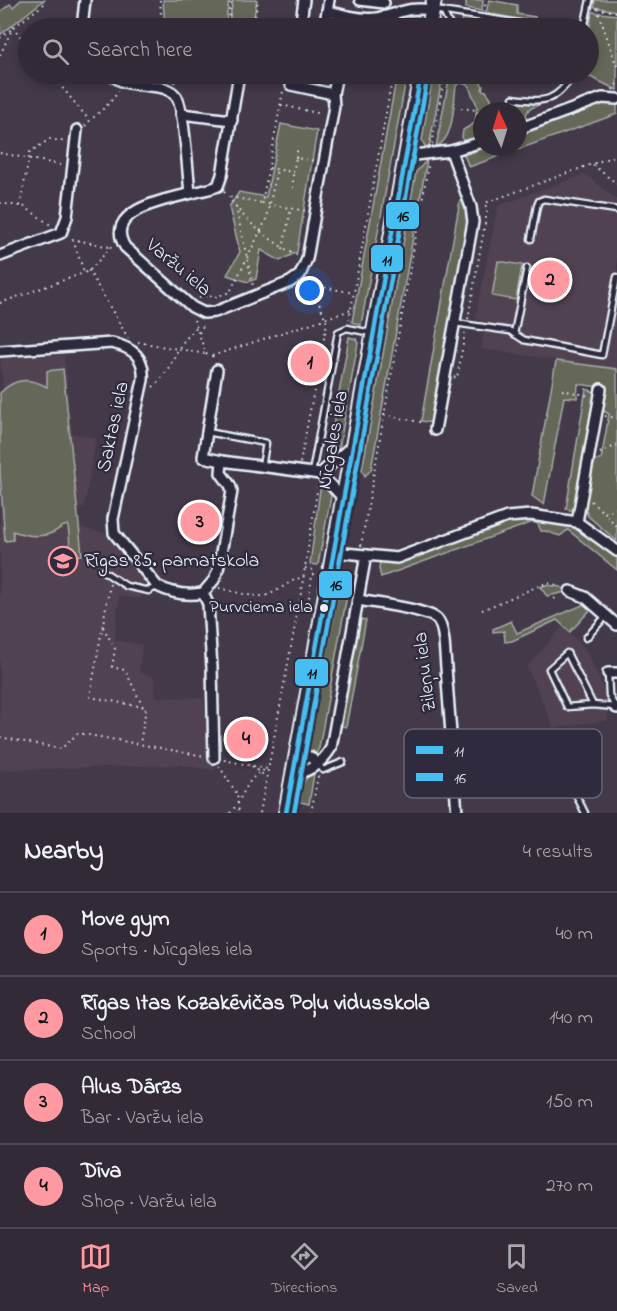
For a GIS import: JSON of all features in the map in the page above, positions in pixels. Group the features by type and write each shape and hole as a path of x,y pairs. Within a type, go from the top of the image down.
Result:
{"street":[{"path":"83,18 85,0"},
{"path":"301,18 304,0"},
{"path":"326,18 329,0"},
{"path":"360,0 384,3"},
{"path":"378,18 416,7 436,7"},
{"path":"327,11 366,18"},
{"path":"137,84 166,88 179,100 189,193"},
{"path":"218,186 222,175 237,84"},
{"path":"291,84 333,94"},
{"path":"300,274 307,259 334,106 335,84"},
{"name":"Nīcgales iela","path":"286,813 419,84"},
{"path":"527,126 602,98 617,99"},
{"path":"181,114 232,120"},
{"path":"0,256 61,233 67,217 77,130"},
{"path":"405,156 451,151 473,145"},
{"path":"436,427 473,222 471,207 451,151"},
{"name":"Varžu iela","path":"218,186 136,210 127,218 122,228 121,241 192,307 204,313 219,310 290,282 300,274"},
{"name":"Saktas iela","path":"0,351 112,343 126,346 136,353 142,362 143,380 113,519 114,533 157,586"},
{"path":"217,370 203,458 316,474 344,499"},
{"path":"577,522 601,389"},
{"path":"316,474 353,445"},
{"path":"218,759 206,590 218,570 232,491 221,474 222,461"},
{"path":"334,552 397,558 507,517 531,515 577,522 617,551"},
{"path":"293,774 307,773 318,765 331,748 358,600 363,554"},
{"path":"157,586 167,591 192,595 206,590"},
{"path":"570,591 585,597 617,625"},
{"name":"Zileņu iela","path":"358,600 435,616 440,623 444,641 451,729"},
{"path":"297,755 310,757 318,765"},
{"name":"Zileņu iela","path":"456,798 457,813"}],"lane":[{"path":"586,18 590,0"},
{"path":"436,7 489,18"},
{"path":"396,18 397,12"},
{"path":"513,98 540,102 560,92 567,84"},
{"path":"531,239 537,206 539,201 544,199 617,210"},
{"path":"514,334 527,267"},
{"path":"455,323 510,331 524,340 602,355 617,277"},
{"path":"316,474 338,332 347,328 374,333"},
{"path":"207,432 266,443 262,467"},
{"path":"103,571 126,586 138,590 149,591 157,586"},
{"path":"586,638 606,616"},
{"path":"593,705 567,653 549,669 567,707 593,705 616,708"},
{"path":"613,673 609,695 616,708"},
{"path":"318,765 323,770 343,762"},
{"path":"578,798 585,813"}],"path":[{"path":"160,0 161,18"},
{"path":"228,18 231,0"},
{"path":"255,18 258,0"},
{"path":"483,17 486,0"},
{"path":"25,18 44,4"},
{"path":"589,7 617,12"},
{"path":"597,8 617,67"},
{"path":"0,38 18,23"},
{"path":"13,27 18,33"},
{"path":"0,55 13,27"},
{"path":"59,84 89,120"},
{"path":"77,130 88,124 89,120 114,99 121,84"},
{"path":"347,328 391,84"},
{"path":"363,554 384,416 444,84"},
{"path":"262,203 284,88"},
{"path":"281,105 325,114"},
{"path":"461,108 473,110"},
{"path":"20,206 30,152 50,139 76,143"},
{"path":"293,188 295,178 293,172 298,146"},
{"path":"0,153 73,167"},
{"path":"457,378 487,212 485,203 617,155"},
{"path":"296,158 316,161"},
{"path":"592,164 617,184"},
{"path":"269,168 293,172"},
{"path":"207,354 196,327 192,307 198,298 209,295 215,297 230,292 267,218 277,170"},
{"path":"218,186 260,230 284,249 307,259"},
{"path":"230,197 315,213"},
{"path":"0,203 25,207 73,240 110,247"},
{"path":"236,207 255,295"},
{"path":"284,249 291,208"},
{"path":"73,240 83,269 89,271 129,340 212,356 351,310"},
{"path":"0,303 89,271 110,247 121,241"},
{"path":"299,471 327,323 312,285 300,274"},
{"path":"312,285 354,292"},
{"path":"215,297 219,310"},
{"path":"199,333 208,320"},
{"path":"151,396 153,387 159,382 178,349 196,327"},
{"path":"212,356 217,370"},
{"path":"562,390 586,395 590,403 598,405"},
{"path":"306,394 313,396"},
{"path":"384,416 436,427"},
{"path":"589,458 617,445"},
{"path":"260,813 304,577 316,474"},
{"path":"582,497 589,499 617,526"},
{"path":"604,513 617,508"},
{"path":"298,610 307,612 314,577 313,570 305,568"},
{"path":"112,576 90,697 143,707"},
{"path":"206,590 262,596 271,594 297,578 304,577"},
{"path":"482,609 548,584 570,591"},
{"path":"554,599 559,596"},
{"path":"103,626 115,649 112,667 125,670 143,707 146,708 140,744"},
{"path":"0,737 61,748 78,733 268,769"},
{"path":"218,759 237,794 239,813"},
{"path":"312,812 318,765"},
{"path":"252,766 266,777"},
{"path":"230,813 238,804 252,777 259,771 268,769"}],"shaded area":[{"path":"401,14 400,18 361,18"},
{"path":"585,174 617,200 617,369 481,349 486,322 475,319 498,206"},
{"name":"Rīgas 85. pamatskola","path":"64,355 72,433 96,438 84,508 80,507 80,528 105,533 144,582 141,599 119,596 115,640 142,645 139,672 154,677 156,697 203,698 215,770 179,765 0,770 0,392 3,388 0,357"},
{"path":"563,626 585,648 607,696 608,720 554,728 527,667"}],"green space":[{"path":"21,0 44,0 21,18 18,18 18,21 0,35 0,12 10,4 13,7"},
{"path":"163,0 229,0 226,18 164,18"},
{"path":"233,0 257,0 254,18 230,18"},
{"path":"466,0 483,0 482,11 466,8"},
{"path":"489,0 517,5 517,14 535,18 513,18 486,13"},
{"path":"595,0 617,0 617,11 594,7"},
{"path":"416,12 418,18 408,18 409,16"},
{"path":"592,12 617,15 617,90 599,81 599,18 591,18"},
{"path":"395,84 405,84 361,325 352,322"},
{"path":"431,84 441,84 429,147 425,146 422,140"},
{"path":"448,84 459,84 456,86 450,129 442,143 436,147"},
{"path":"464,84 482,84 482,90 486,91 491,101 494,102 476,102 468,85"},
{"path":"610,101 617,103 617,114 527,146 527,133"},
{"path":"527,103 541,104 529,109 527,113"},
{"path":"281,124 317,131 297,252 280,261 261,250 256,279 248,282 227,275 240,252 229,207 239,192 266,197"},
{"path":"473,124 473,141 464,142 463,130"},
{"path":"473,152 473,156 500,156 469,167 464,155"},
{"path":"427,160 371,470 365,476 362,470 416,172"},
{"path":"460,200 462,200 468,217 432,423 421,421"},
{"path":"498,261 522,265 516,300 492,296"},
{"path":"349,337 356,339 358,343 339,449 327,460"},
{"path":"556,361 617,369 617,541 588,516 584,506 595,460 601,460 609,414 602,410 606,388 578,384 577,398 564,397 544,505 532,496"},
{"path":"63,369 82,555 71,556 68,525 39,536 13,531 13,540 5,541 0,473 0,393 11,384 22,381 34,382 47,387 47,371"},
{"path":"586,389 598,393 578,512 566,509"},
{"path":"323,485 331,496 318,565 310,564 320,490"},
{"path":"525,516 571,521 617,555 617,570 568,530 560,536 541,531 538,524 533,522 381,577 380,560"},
{"path":"340,584 348,590 319,748 315,755 309,750"},
{"path":"546,585 561,587 566,592 547,596 540,587"},
{"path":"585,604 593,607 570,632 557,620 512,641 505,642 504,631 493,632 493,629 511,621 517,633"},
{"path":"358,619 366,620 346,727 339,725"},
{"path":"314,774 309,804 300,802 304,781"}],"transit line":[{"name":"11","path":"286,813 419,84"},
{"name":"16","path":"294,813 426,84"}],"place":[{"name":"Rīgas Itas Kozakēvičas Poļu vidusskola","path":"550,280"},
{"name":"Move gym","path":"310,363"},
{"name":"Alus Dārzs","path":"200,522"},
{"name":"Rīgas 85. pamatskola","path":"63,561"},
{"name":"Purvciema iela","path":"324,608"},
{"name":"Dīva","path":"246,739"}]}
